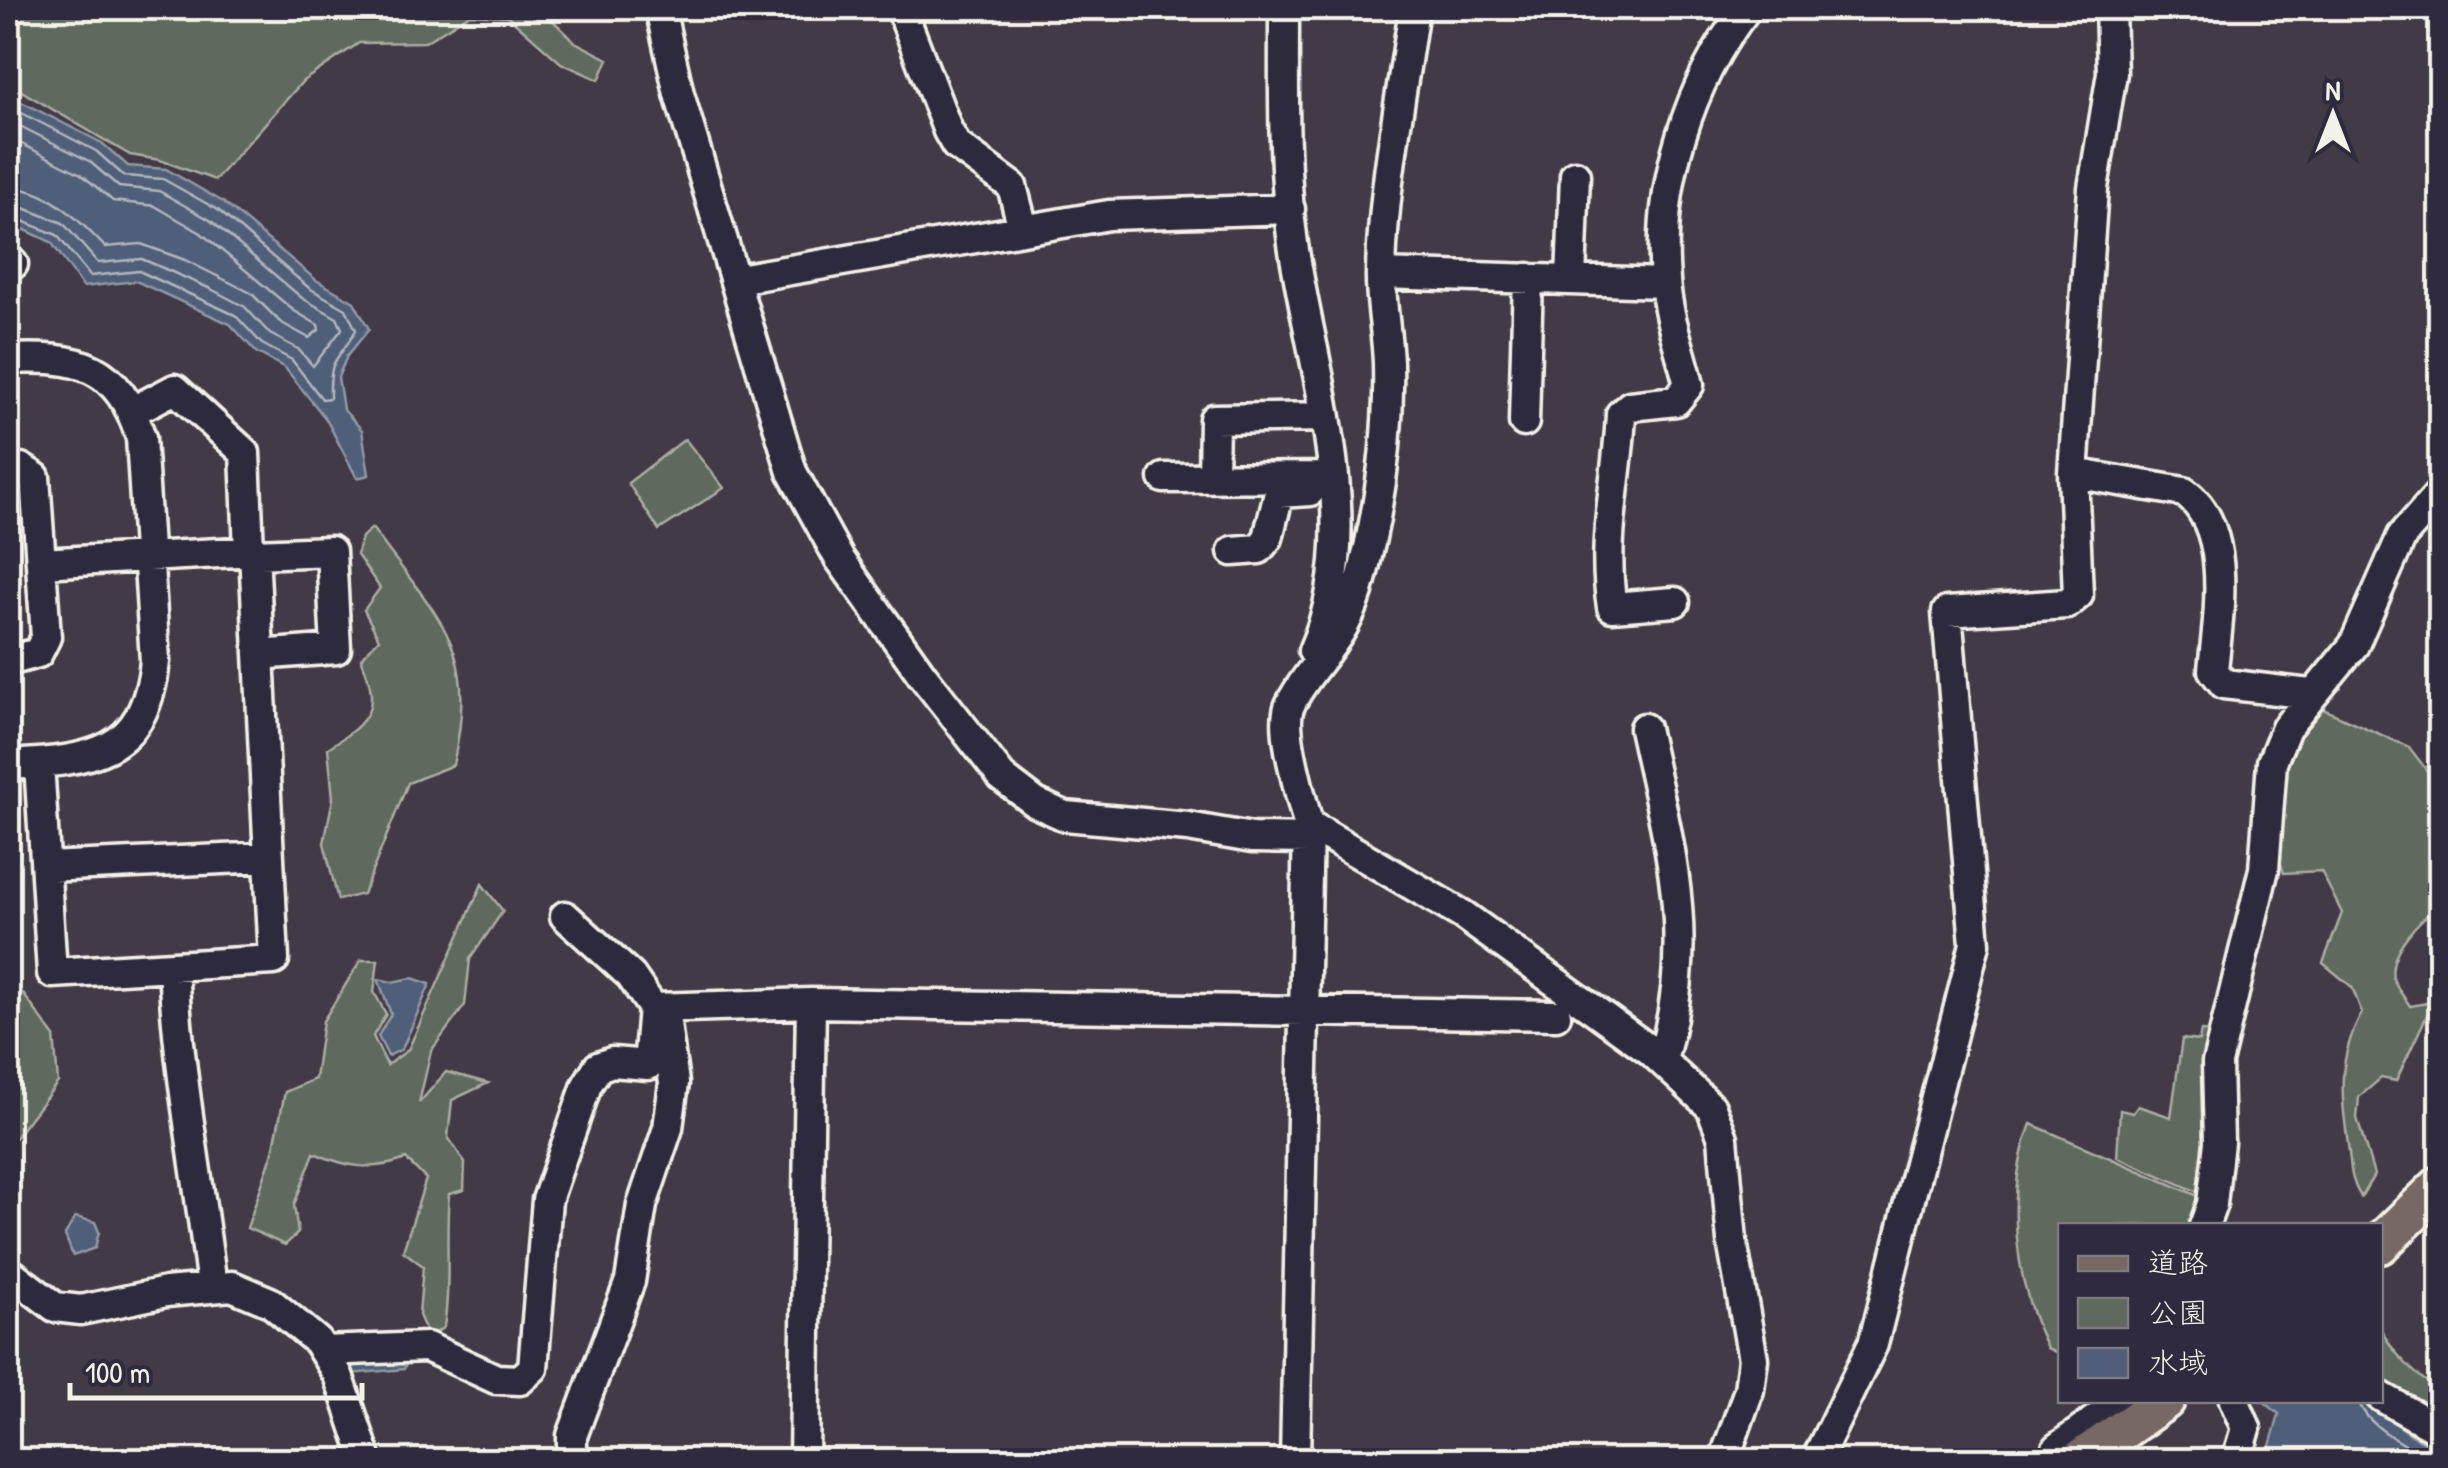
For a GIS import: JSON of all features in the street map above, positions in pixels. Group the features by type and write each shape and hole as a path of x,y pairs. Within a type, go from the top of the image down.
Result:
{"main road":[{"path":"2383,1241 2440,1186"},
{"path":"2080,1460 2161,1403"}],"street":[{"path":"660,8 679,94 738,279 778,436 813,514 866,600 1002,777 1036,803 1076,819 1188,826 1252,838 1308,832 1463,916 1662,1060 1711,1107 1723,1138 1732,1241 1753,1359 1749,1390 1724,1460"},
{"path":"900,8 956,146 1012,186 1023,228"},
{"path":"1284,8 1284,149 1290,210 1335,483 1326,618 1288,707 1288,730 1308,832 1296,1460"},
{"path":"1288,707 1337,638 1354,602 1374,534 1387,424 1381,274 1414,8"},
{"path":"1675,602 1612,607 1606,567 1621,414 1630,406 1676,400 1689,385 1664,282 1672,159 1728,32 1747,8"},
{"path":"1816,1460 1873,1344 1975,944 1947,612 2067,604 2078,595 2073,472 2093,188 2112,73 2110,8"},
{"path":"1570,280 1576,174"},
{"path":"738,279 1110,215 1290,210"},
{"path":"1381,274 1664,282"},
{"path":"1524,422 1528,278"},
{"path":"8,359 56,357 88,366 111,380 133,411 141,438 155,662 151,698 134,727 110,748 82,760 8,765"},
{"path":"39,763 52,973 274,960 245,452 175,389 133,411"},
{"path":"1213,478 1214,419 1324,417"},
{"path":"8,468 21,468 35,478 46,636 38,653 8,661"},
{"path":"2073,472 2184,492 2195,500 2220,557 2213,670 2224,684 2310,694"},
{"path":"1164,478 1335,483"},
{"path":"1233,550 1259,549 1268,538 1278,493 1335,483"},
{"path":"2205,1223 2212,1204 2219,1142 2218,1063 2264,868 2272,762 2286,728 2354,645 2402,536 2440,492"},
{"path":"41,563 148,555 332,551 336,649 259,655"},
{"path":"1644,728 1680,898 1674,1018 1662,1060"},
{"path":"46,867 269,857"},
{"path":"565,916 632,976 658,1007 674,1083 668,1128 642,1205 630,1281 572,1436 572,1460"},
{"path":"173,966 178,1059 194,1137 212,1287"},
{"path":"804,1460 811,1003"},
{"path":"658,1007 811,1003 1556,1015"},
{"path":"322,1350 428,1347 496,1379 520,1380 533,1368 548,1200 587,1085 598,1067 612,1062 648,1066 658,1007"},
{"path":"8,1271 55,1307 82,1310 232,1286 270,1302 322,1350 338,1375 367,1460"},
{"path":"2383,1398 2440,1430"},
{"path":"2054,1460 2057,1448 2120,1403"},
{"path":"2235,1403 2246,1428 2237,1460"}],"green space":[{"path":"10,8 540,8 575,42 608,59 599,80 561,63 508,16 470,14 425,42 359,43 303,81 215,180 160,160 130,155 8,83"},
{"path":"685,439 724,488 659,530 628,483"},
{"path":"372,528 448,636 461,690 460,724 453,765 408,783 363,894 338,900 324,843 333,798 328,748 355,729 369,711 371,701 361,658 379,639 364,610 380,588 357,555 362,537"},
{"path":"2314,705 2409,747 2428,772 2438,872 2440,905 2408,936 2393,967 2394,981 2410,1006 2433,1002 2396,1081 2381,1078 2359,1097 2357,1118 2374,1175 2361,1197 2351,1170 2343,1081 2348,1048 2362,1013 2352,987 2323,963 2342,913 2321,871 2284,873 2274,829 2273,807 2281,764 2289,743"},
{"path":"482,884 503,911 470,959 465,1005 431,1051 419,1103 446,1072 488,1083 452,1100 448,1137 465,1163 464,1190 449,1194 444,1327 429,1338 419,1315 423,1266 403,1251 426,1179 406,1159 382,1166 359,1166 314,1153 294,1205 298,1233 285,1245 247,1228 273,1152 285,1092 315,1079 323,1021 361,960 378,960 374,992 386,1014 373,1036 387,1065 408,1050"},
{"path":"8,973 54,1036 58,1082 8,1147"},
{"path":"2201,1031 2216,1032 2207,1196 2117,1157 2120,1110 2133,1113 2138,1106 2171,1117 2182,1039 2199,1041"},
{"path":"2031,1124 2205,1199 2194,1223 2058,1223 2058,1353 2047,1348 2027,1295 2021,1266 2016,1208 2023,1151"},
{"path":"2383,1332 2406,1363 2440,1390 2440,1450 2368,1403 2383,1403"}],"water":[{"path":"8,95 102,143 128,166 166,169 223,202 316,280 354,302 369,329 347,356 338,377 343,409 362,430 369,475 357,478 326,419 285,368 256,352 230,324 136,281 83,287 51,242 8,222"},
{"path":"412,978 430,984 402,1049 388,1056 378,1036 391,1014 378,979 392,982"},
{"path":"75,1217 95,1222 99,1232 95,1248 73,1256 65,1235"},
{"path":"411,1353 404,1369 349,1374 341,1358"},
{"path":"2265,1403 2368,1403 2440,1450 2440,1460 2266,1460 2279,1414"}]}
